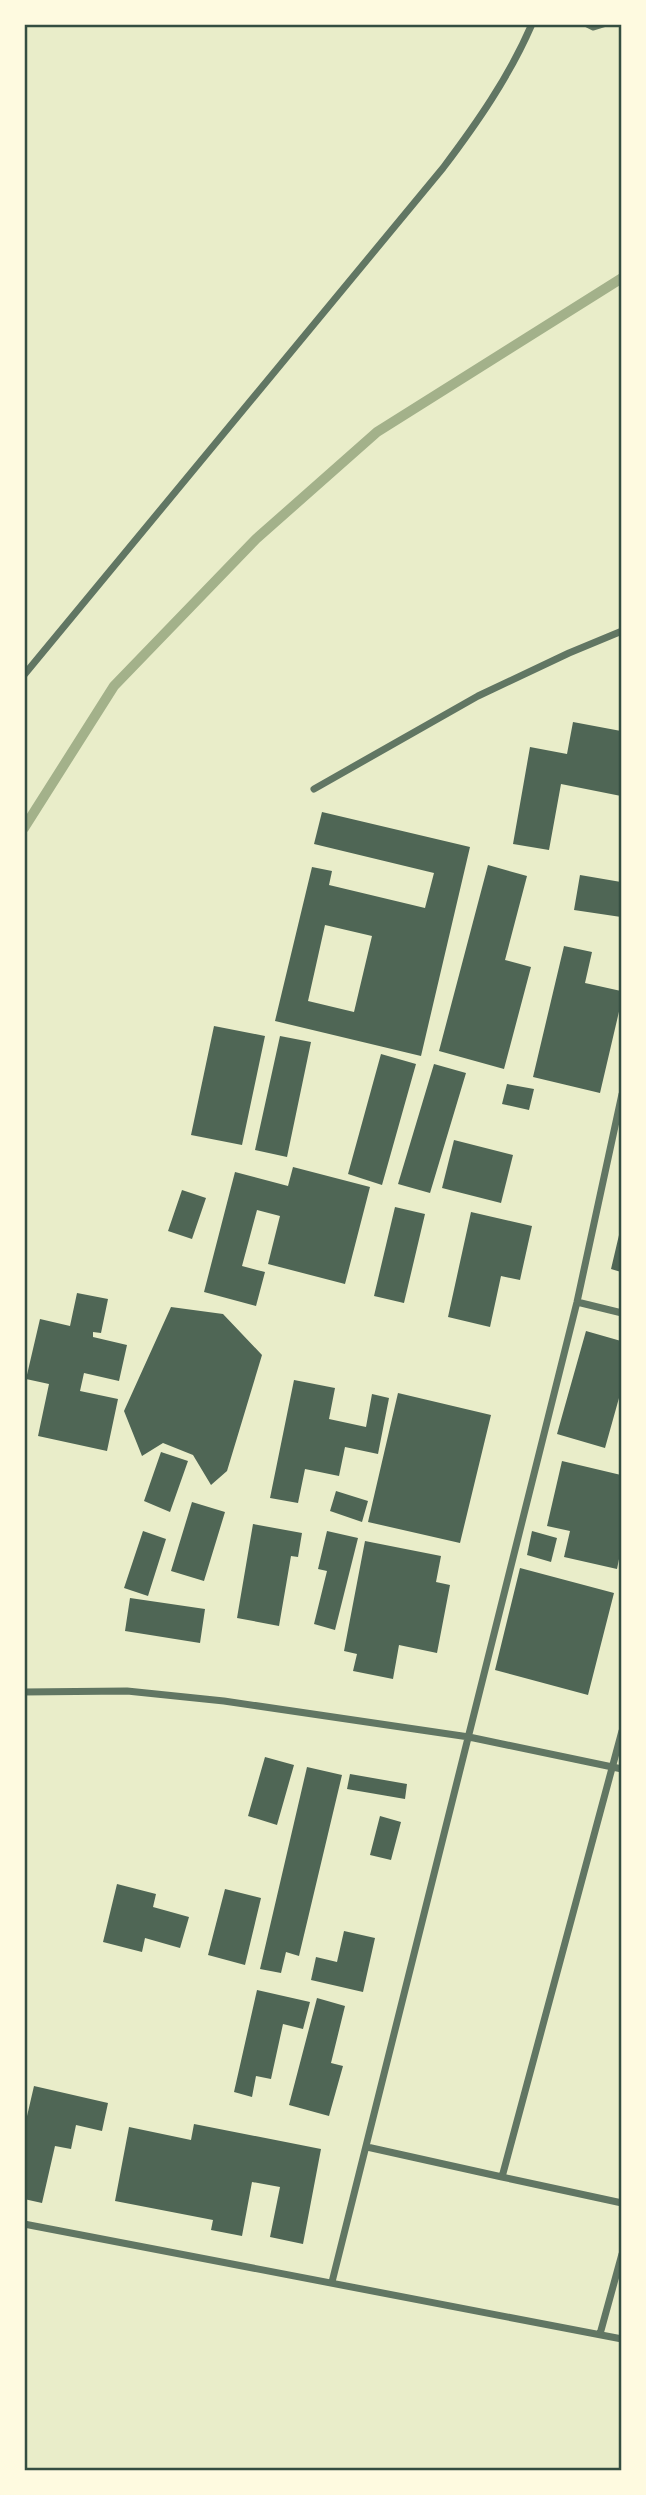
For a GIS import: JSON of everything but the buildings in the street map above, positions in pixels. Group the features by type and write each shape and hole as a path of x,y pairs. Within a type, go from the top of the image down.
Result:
{"street":[{"path":"24,675 443,168 478,122 508,73 532,24"},
{"path":"314,789 478,696 621,631"},
{"path":"332,2282 577,1302 621,1094"},
{"path":"577,1302 621,1313"},
{"path":"24,1692 127,1691 210,1699 469,1737 621,1769"},
{"path":"502,2177 621,1731"},
{"path":"367,2147 621,2203"},
{"path":"24,2224 621,2339"},
{"path":"600,2334 621,2254"}],"lane":[{"path":"585,24 593,28 606,24"}],"waterway":[{"path":"24,828 114,686 256,539 377,432 622,278"}]}
